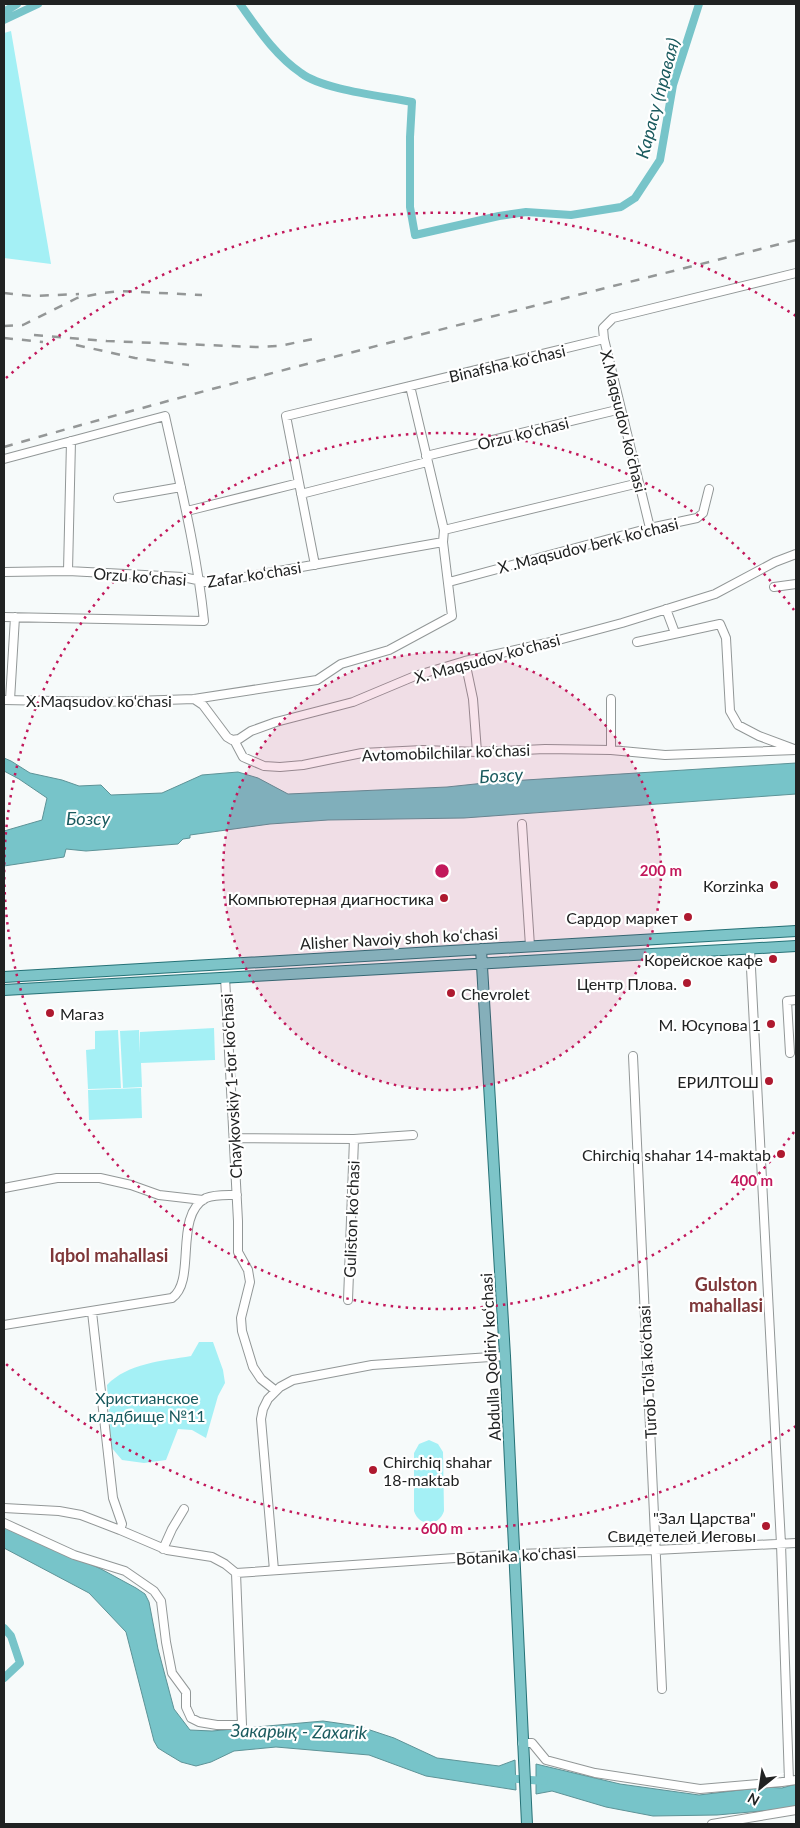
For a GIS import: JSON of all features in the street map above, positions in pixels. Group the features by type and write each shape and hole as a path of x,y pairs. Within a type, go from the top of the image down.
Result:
{"main road":[{"name":"Alisher Navoiy shoh koʻchasi","path":"4,977 796,931"},
{"name":"Alisher Navoiy shoh koʻchasi","path":"4,990 796,946"},
{"name":"Abdulla Qodiriy ko‘chasi","path":"481,949 505,1356 527,1824"}],"street":[{"name":"X.Maqsudov ko‘chasi","path":"650,528 604,340 603,328 613,318 796,273"},
{"name":"Binafsha ko‘chasi","path":"410,386 604,340"},
{"path":"315,565 286,416 410,386 444,530 443,542 448,582"},
{"name":"Orzu ko‘chasi","path":"301,494 621,409"},
{"name":"Orzu ko‘chasi","path":"4,572 68,571 184,577 200,582 187,510 165,416 71,441"},
{"path":"4,459 71,441 68,571"},
{"path":"187,510 299,483"},
{"path":"444,530 639,484"},
{"path":"118,498 181,487"},
{"name":"X .Maqsudov berk ko‘chasi","path":"448,582 650,528 697,518 703,513 709,489"},
{"name":"Zafar ko‘chasi","path":"4,617 204,621 200,582 211,583 443,542"},
{"name":"X. Maqsudov ko‘chasi","path":"234,740 251,731 276,722 353,702 415,676 465,660 551,642 715,594 776,562 796,554"},
{"name":"X.Maqsudov ko‘chasi","path":"7,700 104,702 194,699 317,680 341,664 389,650 452,616 448,582"},
{"path":"774,587 796,584"},
{"path":"666,609 675,632"},
{"path":"7,700 15,617"},
{"path":"637,642 675,632 720,624 726,638 730,711 738,725 759,736 796,750"},
{"path":"465,660 474,699 477,752"},
{"path":"194,699 203,705 227,737 234,740"},
{"path":"611,699 611,750"},
{"name":"Avtomobilchilar ko‘chasi","path":"234,740 243,757 264,766 272,767 302,765 362,752 423,750 477,752 545,749 611,750 665,755 796,750"},
{"path":"522,824 530,946"},
{"path":"523,1748 532,1743 546,1760 595,1773 700,1789 793,1780 750,949"},
{"name":"Chaykovskiy 1-tor ko‘chasi","path":"225,977 237,1195 238,1252 248,1270 250,1282 241,1318 242,1331 253,1367 261,1379 276,1391"},
{"path":"790,1053 786,1000 796,1000"},
{"name":"Turob To‘la ko‘chasi","path":"633,1056 662,1689"},
{"name":"Guliston ko‘chasi","path":"234,1138 354,1139 413,1135"},
{"name":"Guliston ko‘chasi","path":"348,1300 354,1139"},
{"path":"4,1188 57,1178 100,1178 131,1185 159,1195 203,1200"},
{"path":"4,1325 165,1300 175,1296 182,1284 189,1222 196,1209 203,1200 212,1196 237,1195"},
{"path":"92,1312 113,1498 122,1524 120,1530"},
{"path":"274,1570 260,1419 265,1403 276,1391 293,1380 372,1365 505,1356"},
{"path":"4,1508 59,1511 81,1516 120,1530 163,1549 212,1557 236,1573 242,1725 217,1725 199,1722 191,1718 186,1706 186,1692 172,1673 160,1601 154,1591 125,1571 74,1555 4,1523"},
{"path":"163,1549 184,1509"},
{"name":"Botanika ko‘chasi","path":"236,1573 515,1554 656,1550 796,1543"},
{"path":"712,1824 796,1810"}],"green space":[{"path":"11,31 51,264 4,258 4,33"},
{"path":"214,1028 215,1060 141,1063 142,1087 123,1088 120,1031 139,1030 140,1053 140,1032"},
{"path":"118,1030 121,1088 88,1089 86,1050 95,1049 95,1031"},
{"path":"141,1088 142,1118 89,1120 88,1090"},
{"name":"Христианское кладбище №11","path":"199,1342 213,1342 223,1370 225,1383 218,1396 206,1438 192,1430 178,1429 166,1460 144,1463 122,1460 111,1447 107,1385 115,1378 135,1367 191,1356"},
{"path":"429,1440 438,1444 443,1452 444,1511 438,1520 429,1523 420,1520 414,1511 414,1453 419,1444"}],"water":[{"name":"Бозсу","path":"4,758 30,773 79,786 101,785 111,795 162,793 202,775 238,772 258,778 288,794 447,787 494,782 796,763 796,794 464,818 328,820 270,824 190,835 190,838 183,839 178,844 86,851 66,849 64,857 4,866 4,831 42,820 47,798 4,771"},
{"path":"4,1526 101,1569 145,1594 149,1602 158,1649 174,1709 190,1730 212,1731 323,1721 358,1726 394,1738 437,1758 499,1766 515,1760 516,1790 426,1776 369,1755 276,1747 234,1751 211,1762 196,1766 181,1762 158,1748 154,1741 126,1632 89,1593 4,1548"},
{"path":"536,1764 620,1784 699,1795 765,1787 782,1788 796,1784 796,1806 784,1809 717,1815 653,1816 606,1807 552,1791 536,1794"}],"waterway":[{"name":"Карасу (правая)","path":"4,12 17,4"},
{"name":"Карасу (правая)","path":"4,20 38,4"},
{"name":"Карасу (правая)","path":"240,4 275,50 292,66 311,79 338,88 412,102 410,207 415,235 499,216 526,212 571,215 621,207 635,198 660,160 673,85 699,4"},
{"path":"4,1628 11,1636 20,1663 4,1678"},
{"name":"Закарық - Zaxarik","path":"506,1778 544,1781"}],"railway":[{"path":"4,447 300,366 796,240"},
{"path":"4,326 23,325 77,298 102,293 120,291 202,295"},
{"path":"4,293 32,296 79,294"},
{"path":"34,335 107,341 256,347 279,346 313,339"},
{"path":"4,338 43,342"},
{"path":"76,345 135,358 189,365"}],"place":[{"name":"Korzinka","path":"774,885"},
{"name":"Компьютерная диагностика","path":"444,898"},
{"name":"Сардор маркет","path":"688,917"},
{"name":"Корейское кафе","path":"773,959"},
{"name":"Центр Плова.","path":"687,983"},
{"name":"Chevrolet","path":"451,993"},
{"name":"Магаз","path":"50,1013"},
{"name":"М. Юсупова 1","path":"771,1024"},
{"name":"ЕРИЛТОШ","path":"769,1081"},
{"name":"Chirchiq shahar 14-maktab","path":"781,1154"},
{"name":"Chirchiq shahar 18-maktab","path":"373,1470"},
{"name":"\"Зал Царства\" Свидетелей Иеговы","path":"766,1526"}],"district":[{"name":"Iqbol mahallasi","path":"109,1255"},
{"name":"Gulston mahallasi","path":"726,1294"}]}
